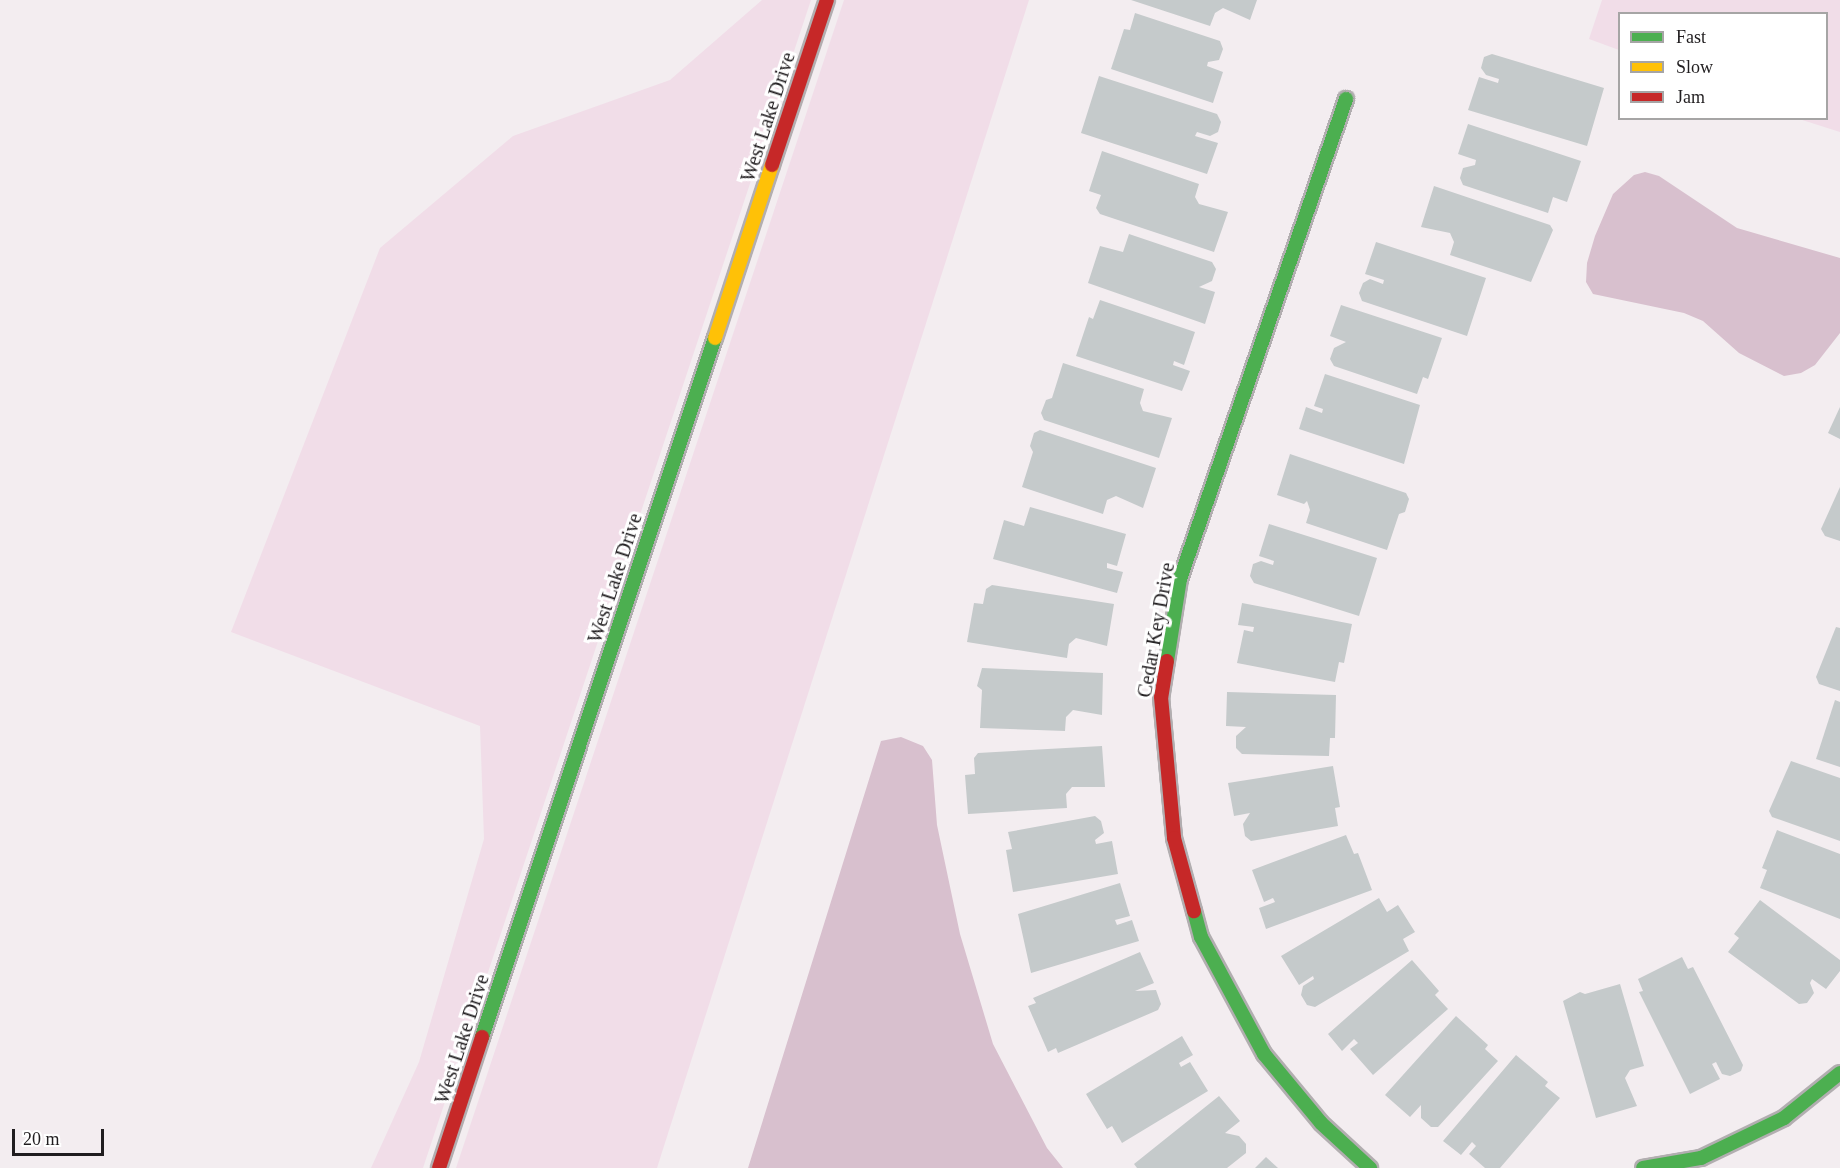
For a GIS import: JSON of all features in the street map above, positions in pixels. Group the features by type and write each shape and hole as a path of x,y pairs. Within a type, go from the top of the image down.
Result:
{"street":[{"name":"West Lake Drive","path":"439,1168 827,0"},
{"name":"Cedar Key Drive","path":"1346,99 1180,579 1161,697 1173,838 1201,937 1264,1054 1321,1123 1370,1168"},
{"path":"1643,1168 1701,1158 1784,1118 1840,1073"}],"shaded area":[{"path":"762,0 811,0 423,1168 371,1168 419,1062 484,839 480,726 231,632 380,248 513,136 670,80"},
{"path":"844,0 1029,0 657,1168 456,1168"},
{"path":"1602,0 1840,0 1840,132 1802,120 1828,120 1828,12 1618,12 1618,50 1589,39"},
{"path":"1645,172 1659,176 1737,228 1840,258 1840,333 1815,365 1801,373 1784,376 1739,353 1703,321 1684,313 1593,294 1586,282 1587,263 1595,236 1613,194 1634,175"},
{"path":"901,737 923,746 932,760 937,825 960,934 993,1044 1047,1148 1063,1168 748,1168 881,741"}],"building":[{"path":"1131,0 1257,0 1250,20 1223,8 1215,13 1210,26"},
{"path":"1135,13 1220,41 1223,49 1219,60 1208,62 1207,66 1223,72 1213,103 1111,69 1124,29 1130,30"},
{"path":"1492,54 1604,88 1587,146 1468,110 1479,77 1498,83 1499,79 1486,75 1481,68 1484,57"},
{"path":"1099,76 1217,114 1221,122 1218,132 1210,136 1197,132 1195,136 1218,143 1207,174 1081,133"},
{"path":"1468,124 1581,161 1567,202 1553,197 1548,213 1463,185 1460,178 1463,168 1475,165 1476,160 1458,154"},
{"path":"1102,151 1199,184 1195,197 1199,204 1228,212 1214,252 1100,214 1096,208 1101,195 1089,191"},
{"path":"1434,186 1550,225 1553,230 1531,282 1450,255 1454,242 1450,233 1421,227"},
{"path":"1129,234 1212,262 1216,269 1212,281 1199,287 1215,292 1205,324 1088,283 1100,246 1123,252"},
{"path":"1376,242 1486,278 1467,336 1362,301 1359,293 1363,283 1370,279 1383,284 1384,280 1365,274"},
{"path":"1100,300 1195,332 1184,365 1174,361 1173,365 1190,371 1182,391 1076,356 1089,317 1093,319"},
{"path":"1341,305 1442,338 1428,379 1423,377 1417,394 1334,366 1330,359 1334,348 1346,342 1330,336"},
{"path":"1063,363 1144,389 1140,403 1143,411 1172,418 1159,458 1044,420 1041,413 1046,400 1052,398"},
{"path":"1325,374 1420,405 1404,464 1299,429 1306,407 1322,413 1323,409 1314,406"},
{"path":"1840,407 1840,439 1828,433"},
{"path":"1040,430 1156,468 1143,508 1116,496 1107,500 1103,514 1022,487 1033,452 1030,446 1034,433"},
{"path":"1290,454 1406,493 1409,499 1405,512 1399,514 1387,550 1306,523 1310,510 1307,501 1304,504 1277,495"},
{"path":"1840,487 1840,541 1825,536 1821,529"},
{"path":"1030,507 1126,534 1117,566 1107,563 1107,568 1123,572 1117,593 993,559 1004,520 1024,526"},
{"path":"1269,524 1377,558 1359,616 1254,583 1250,576 1253,564 1261,561 1273,565 1274,561 1259,556"},
{"path":"992,585 1114,604 1107,646 1076,638 1069,644 1067,658 967,642 974,603 983,604 986,589"},
{"path":"1242,603 1352,624 1344,663 1339,662 1335,682 1237,663 1244,630 1253,632 1254,627 1238,625"},
{"path":"1836,627 1840,628 1840,691 1819,684 1816,677"},
{"path":"982,668 1103,673 1102,715 1073,710 1066,717 1065,731 980,728 982,690 977,686"},
{"path":"1227,692 1336,695 1335,738 1330,738 1329,756 1242,754 1236,748 1236,736 1246,727 1226,726"},
{"path":"1835,700 1840,702 1840,767 1816,759"},
{"path":"1102,746 1105,787 1072,787 1066,794 1067,808 968,814 965,775 975,774 974,758 978,753"},
{"path":"1791,761 1840,778 1840,841 1772,817 1769,811"},
{"path":"1333,766 1340,807 1335,808 1338,826 1251,841 1245,836 1243,824 1250,813 1234,816 1228,783"},
{"path":"1095,816 1101,821 1104,833 1095,840 1096,844 1112,841 1118,874 1013,892 1006,850 1012,849 1008,832"},
{"path":"1777,830 1840,854 1840,919 1760,888 1767,870 1762,868"},
{"path":"1346,835 1354,854 1358,853 1372,890 1266,929 1259,908 1275,902 1273,898 1264,902 1252,870"},
{"path":"1120,883 1130,916 1115,920 1117,925 1132,920 1139,941 1031,973 1018,914"},
{"path":"1379,898 1387,912 1398,905 1415,932 1403,939 1409,951 1315,1007 1307,1005 1301,995 1303,986 1314,979 1313,976 1299,985 1281,956"},
{"path":"1760,900 1840,960 1840,971 1826,989 1812,979 1810,983 1814,993 1807,1003 1799,1004 1728,952 1739,938 1734,934"},
{"path":"1140,952 1154,983 1135,991 1156,990 1161,1004 1158,1010 1058,1053 1056,1048 1048,1052 1028,1006 1036,1003 1033,998"},
{"path":"1682,957 1688,969 1693,967 1743,1065 1741,1071 1730,1076 1722,1074 1716,1062 1712,1064 1720,1079 1690,1094 1639,992 1643,991 1638,979"},
{"path":"1412,960 1439,991 1435,995 1448,1009 1373,1075 1350,1049 1358,1043 1354,1039 1342,1051 1328,1034"},
{"path":"1620,984 1644,1066 1630,1070 1625,1078 1637,1106 1596,1118 1563,1001 1580,992 1585,994"},
{"path":"1456,1016 1488,1045 1485,1049 1498,1061 1438,1127 1431,1127 1421,1118 1421,1105 1410,1117 1385,1095"},
{"path":"1182,1036 1193,1055 1179,1063 1181,1067 1190,1062 1208,1091 1122,1143 1112,1126 1107,1129 1086,1094"},
{"path":"1516,1055 1548,1082 1545,1086 1560,1098 1500,1168 1485,1168 1469,1154 1476,1146 1472,1142 1461,1155 1443,1141"},
{"path":"1219,1096 1240,1121 1225,1133 1239,1136 1246,1144 1246,1153 1227,1168 1137,1168 1134,1164"},
{"path":"1266,1157 1278,1168 1255,1168"}],"traffic: fast":[{"path":"1167,661 1180,579 1346,99"},
{"path":"482,1037 715,338"},
{"path":"1194,911 1201,937 1264,1054 1321,1123 1370,1168"},
{"path":"1643,1168 1701,1158 1784,1118 1840,1073"}],"traffic: slow":[{"path":"715,338 772,165"}],"traffic: jam":[{"path":"772,165 827,0"},
{"path":"1167,661 1161,697 1174,838 1194,911"},
{"path":"439,1168 482,1037"}]}
